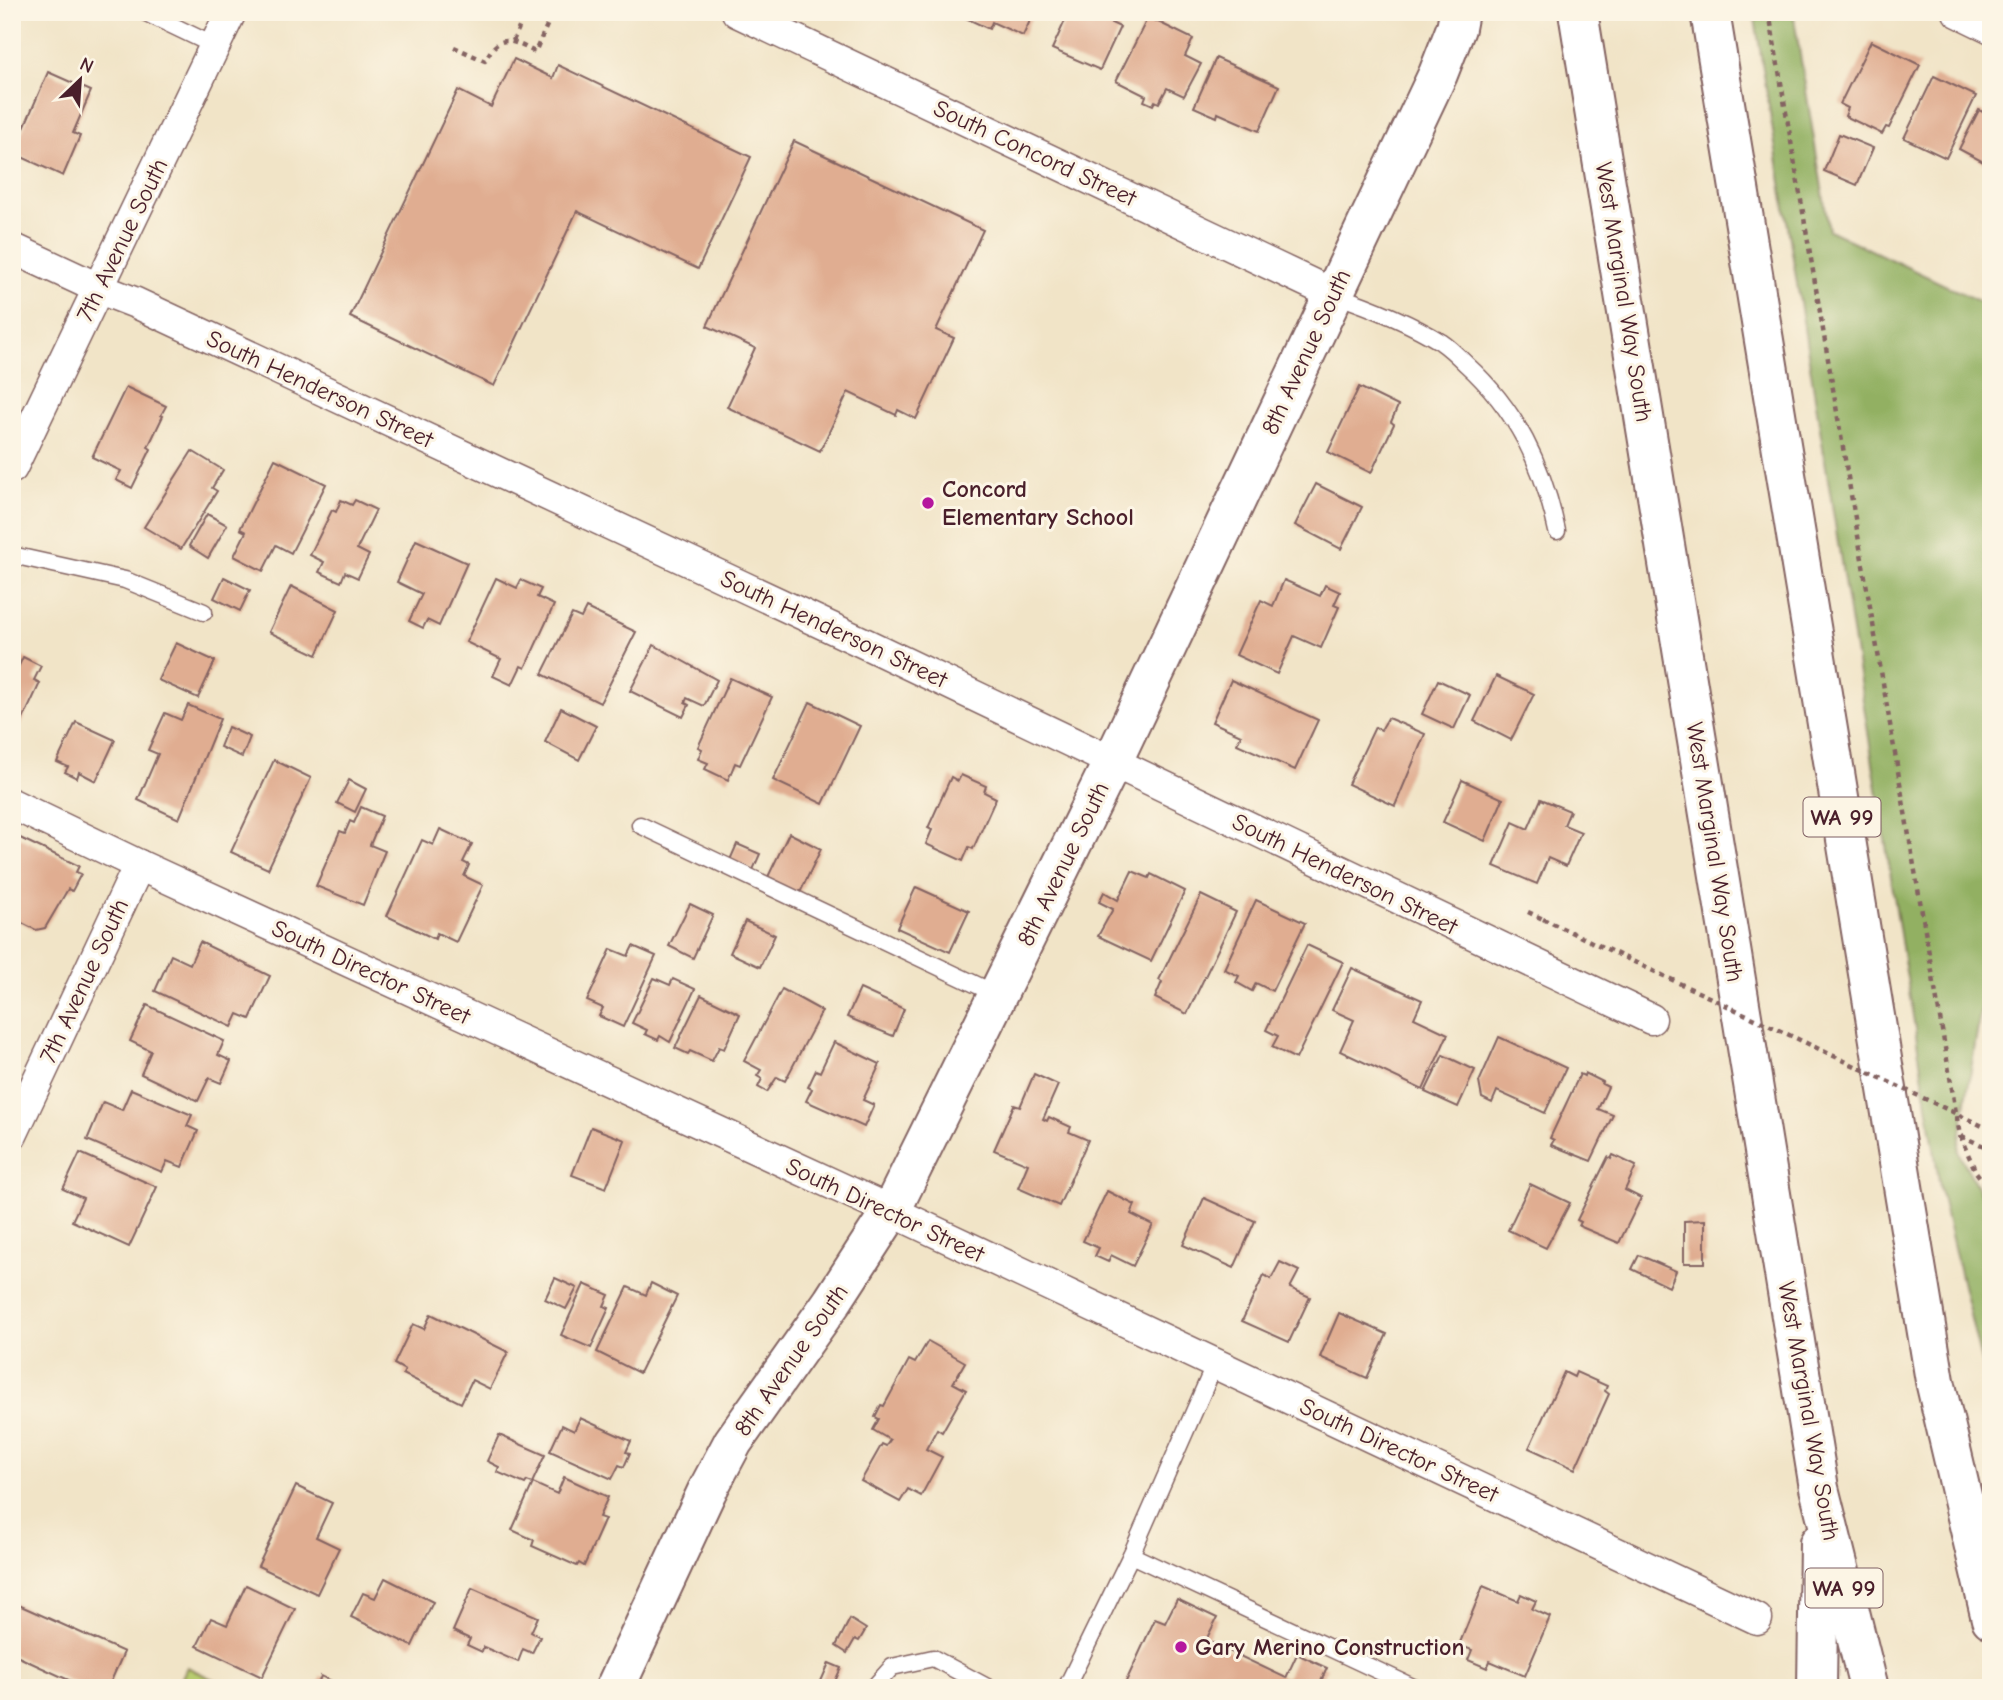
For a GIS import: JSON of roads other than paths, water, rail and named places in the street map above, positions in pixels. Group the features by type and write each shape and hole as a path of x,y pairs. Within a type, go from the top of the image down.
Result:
{"main road":[{"name":"8th Avenue South","path":"615,1688 707,1491 733,1442 832,1302 891,1211 1112,762 1438,74 1456,28 1459,12"},
{"name":"West Marginal Way South","path":"1578,12 1819,1488 1868,1688"},
{"name":"WA 99","path":"1710,12 1935,1381 1991,1619"},
{"path":"1817,1688 1819,1488"}],"street":[{"name":"7th Avenue South","path":"12,468 232,12"},
{"name":"South Concord Street","path":"737,12 1333,294"},
{"path":"1958,12 1991,28"},
{"name":"South Henderson Street","path":"12,248 136,303 854,638 1651,1019"},
{"name":"South Director Street","path":"12,804 891,1211 1757,1619"},
{"name":"7th Avenue South","path":"12,1135 139,865"}],"lane":[{"path":"144,12 215,46"},
{"path":"1333,294 1379,309 1444,344 1488,384 1510,412 1530,449 1549,496 1557,531"},
{"path":"12,555 125,580 204,612"},
{"path":"640,825 998,995"},
{"path":"1066,1688 1130,1555 1215,1364"},
{"path":"1130,1555 1415,1688"},
{"path":"873,1688 892,1667 933,1658 989,1688"}],"place":[{"name":"Concord Elementary School","path":"928,503"},
{"name":"Gary Merino Construction","path":"1181,1647"}]}
